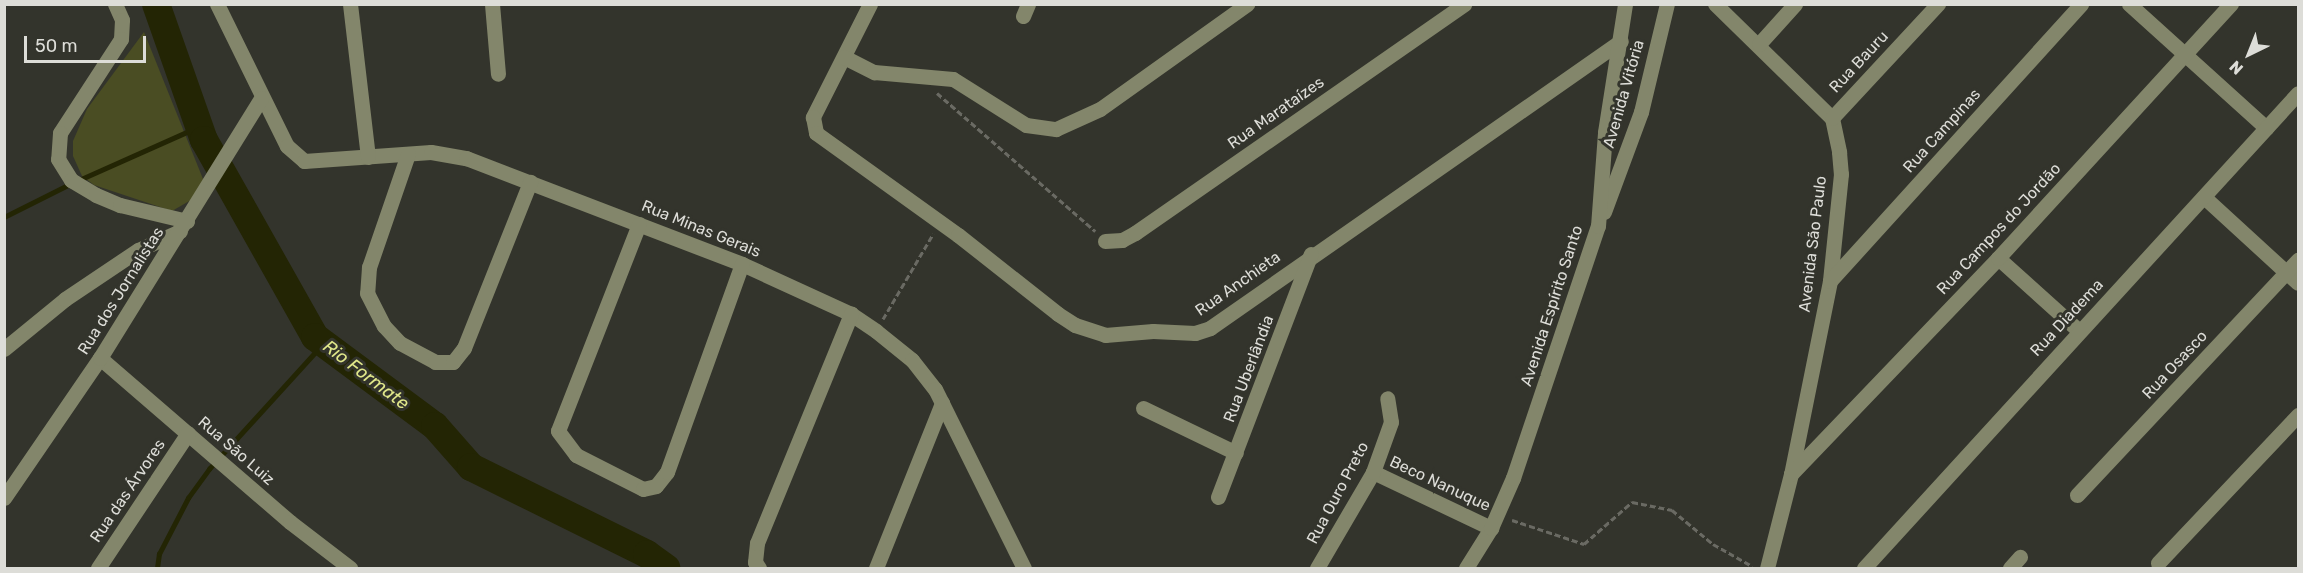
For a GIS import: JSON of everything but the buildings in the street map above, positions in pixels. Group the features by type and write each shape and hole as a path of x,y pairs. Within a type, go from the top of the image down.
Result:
{"street":[{"path":"115,4 122,20 121,39 60,133 58,159 70,180 96,195 183,226"},
{"name":"Rua Minas Gerais","path":"217,4 261,98 287,146 304,160 449,154 530,182 742,264 851,314 876,331 912,360 942,403 1024,568"},
{"path":"350,4 368,157"},
{"path":"492,4 498,74"},
{"path":"870,4 844,57 874,72 920,78 953,79 1026,125 1056,129 1100,109 1247,4"},
{"name":"Avenida Espírito Santo","path":"1466,568 1494,521 1598,226 1605,132 1625,4"},
{"name":"Avenida Vitória","path":"1598,226 1633,135 1667,4"},
{"path":"1759,44 1795,4"},
{"name":"Rua Bauru","path":"1832,118 1938,4"},
{"name":"Rua Campinas","path":"1830,281 2081,4"},
{"path":"2129,4 2266,128"},
{"name":"Rua Campos do Jordão","path":"1791,474 1998,258 2231,4"},
{"name":"Rua Marataízes","path":"1106,241 1122,240 1135,233 1462,5"},
{"path":"1715,5 1759,44 1832,118"},
{"name":"Rua Anchieta","path":"844,57 813,117 813,126 821,140 940,222 1058,314 1075,325 1105,335 1202,332 1621,40"},
{"name":"Rua Diadema","path":"1864,568 2298,93"},
{"name":"Rua dos Jornalistas","path":"4,498 100,358 261,98"},
{"name":"Avenida São Paulo","path":"1767,568 1791,474 1830,281 1841,174 1832,118"},
{"path":"1605,132 1619,142 1633,135"},
{"path":"408,154 369,267 367,293 384,326 400,343 435,362 453,362 464,348 530,182"},
{"path":"2204,197 2293,278"},
{"path":"639,224 558,431 565,446 576,455 643,489 656,486 667,472 742,264"},
{"path":"4,349 65,299 138,250 183,226"},
{"name":"Rua Uberlândia","path":"1218,497 1311,254"},
{"path":"1998,258 2079,331"},
{"name":"Rua Osasco","path":"2078,495 2293,278 2298,260"},
{"path":"759,568 755,562 757,543 851,314"},
{"name":"Rua São Luiz","path":"100,358 290,522 350,568"},
{"name":"Rua Ouro Preto","path":"1317,568 1373,472 1391,422 1387,398"},
{"path":"876,568 942,403"},
{"path":"1143,408 1236,453"},
{"path":"2157,563 2298,415"},
{"name":"Rua das Árvores","path":"98,568 188,433"},
{"name":"Beco Nanuque","path":"1373,472 1494,521"}],"path":[{"path":"920,78 1106,241"},
{"path":"876,331 940,222"},
{"path":"1494,521 1584,544 1632,502 1672,510 1713,544 1756,568"}],"green space":[{"path":"144,32 205,184 198,196 172,211 94,185 82,176 73,156 73,141 87,109"}],"waterway":[{"name":"Rio Formate","path":"156,4 204,140 315,337 435,426 471,467 647,554 666,568"},
{"path":"79,180 198,127"},
{"path":"4,217 72,183"},
{"path":"157,568 159,554 188,498 209,469 322,345"}]}
